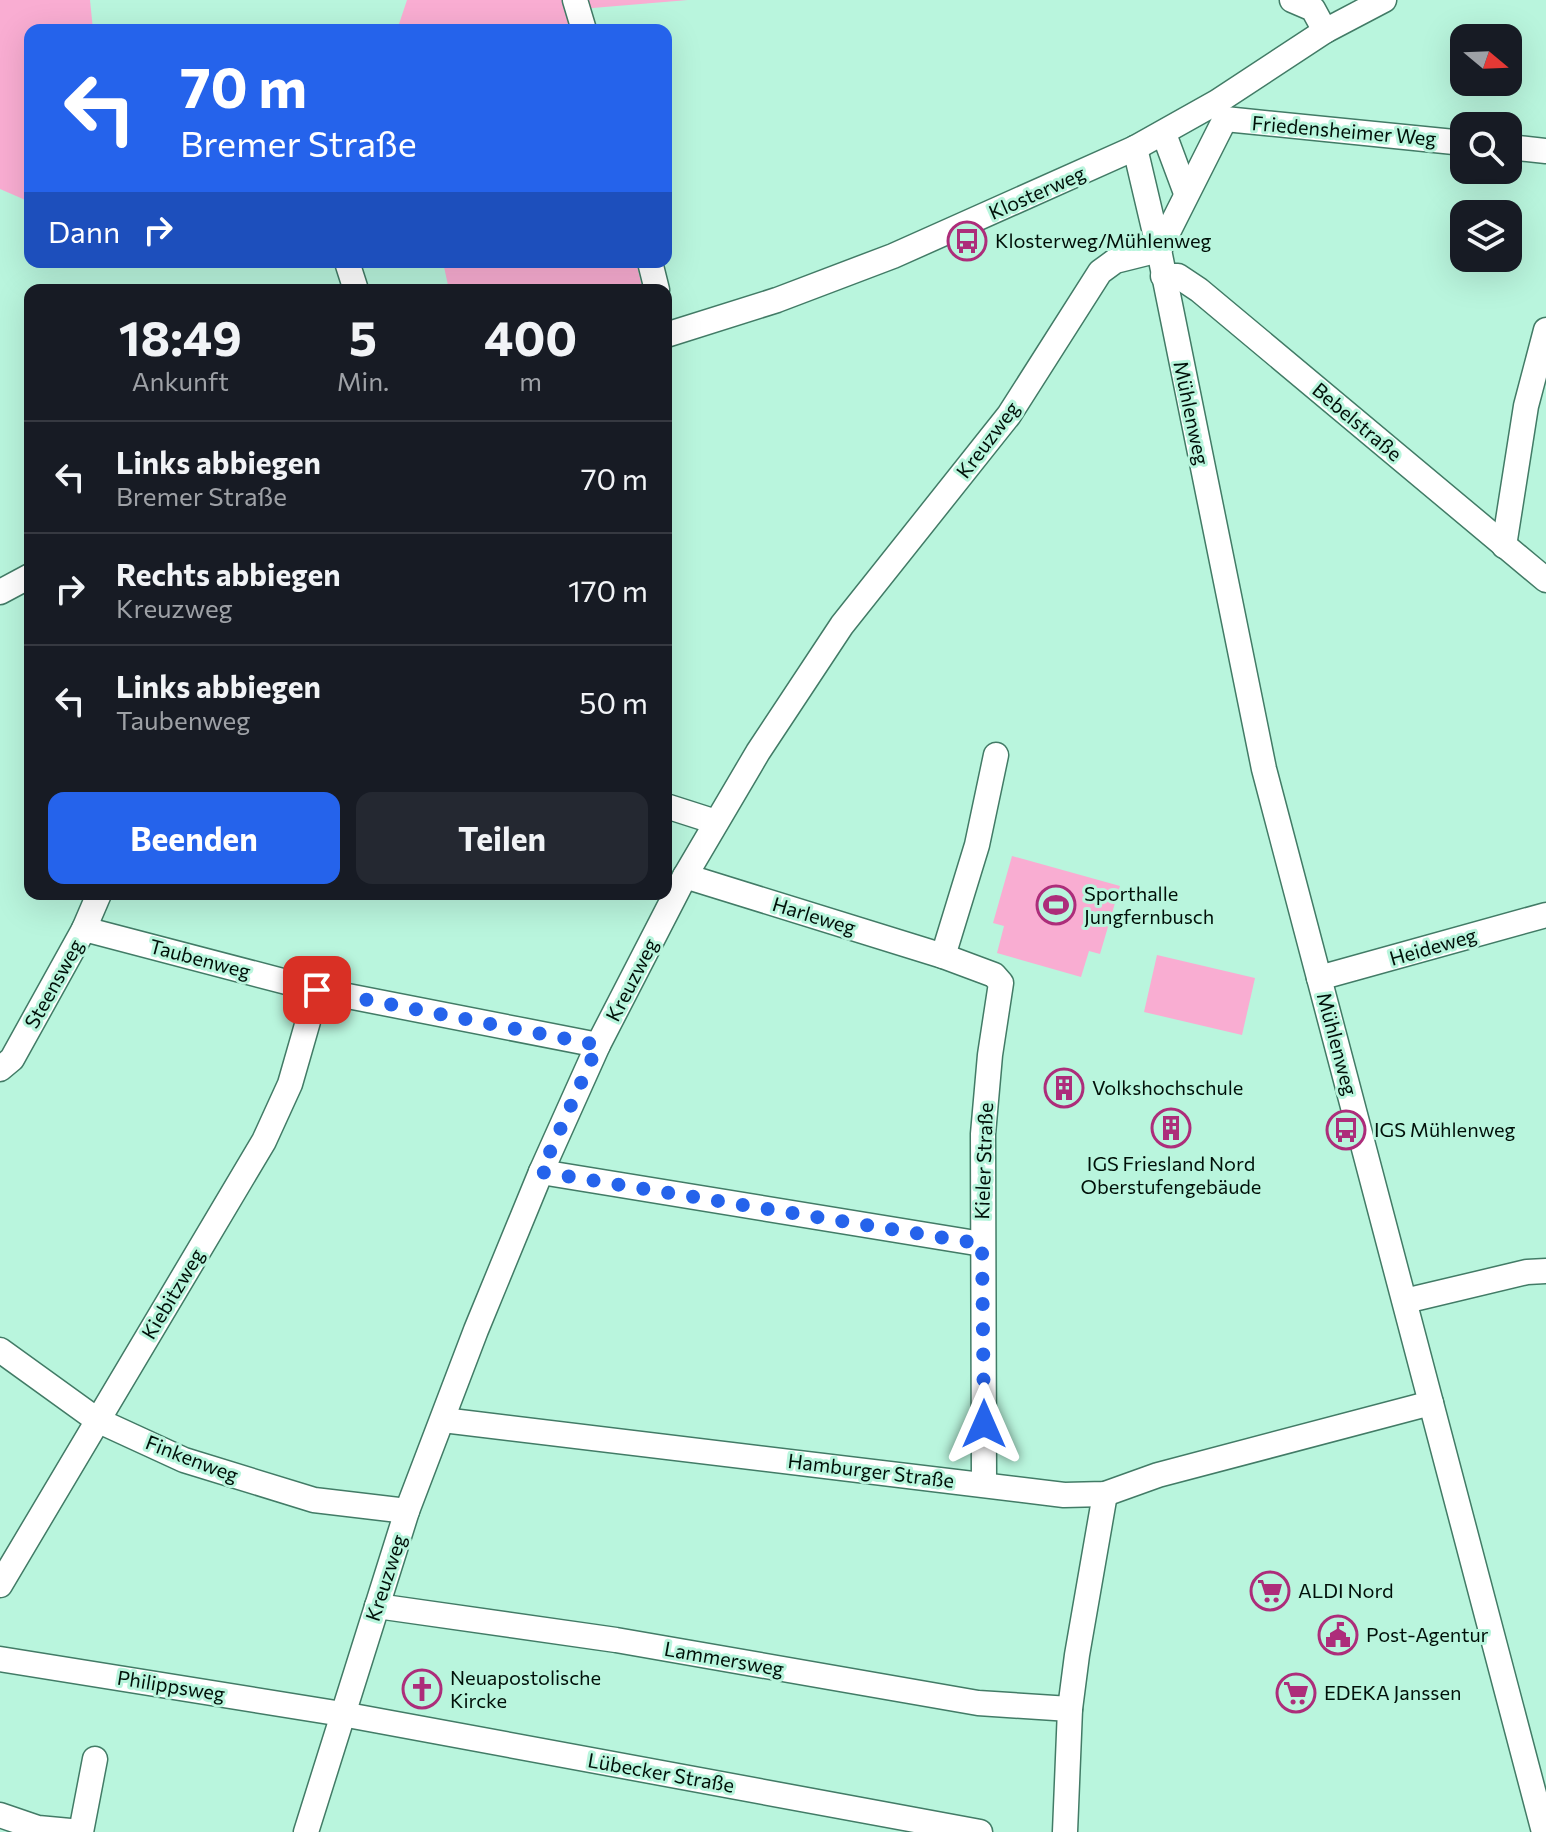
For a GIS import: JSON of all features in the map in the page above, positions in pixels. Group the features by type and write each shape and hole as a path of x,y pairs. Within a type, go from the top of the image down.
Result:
{"street":[{"path":"575,0 582,24"},
{"path":"1292,0 1313,9 1325,31"},
{"name":"Klosterweg","path":"672,329 777,300 893,256 1221,111 1325,31 1384,0"},
{"path":"1159,250 1221,111"},
{"name":"Friedensheimer Weg","path":"1221,111 1450,141"},
{"path":"1164,134 1186,193"},
{"name":"Mühlenweg","path":"1135,148 1159,250 1264,769 1544,1832"},
{"path":"1522,148 1546,151"},
{"name":"Kreuzweg","path":"306,1832 407,1511 476,1330 541,1172 598,1045 685,876 758,752 842,625 1009,415 1100,272 1115,261 1159,250"},
{"name":"Bebelstraße","path":"1163,276 1178,276 1199,290 1546,580"},
{"path":"1504,546 1536,407 1546,330"},
{"path":"0,592 24,579"},
{"path":"943,956 977,845 996,755"},
{"path":"672,808 716,822"},
{"name":"Harleweg","path":"685,876 943,956 994,975 1001,983"},
{"name":"Steensweg","path":"0,1069 12,1059 84,929 96,900"},
{"name":"Heideweg","path":"1319,978 1546,915"},
{"name":"Taubenweg","path":"84,929 317,990 598,1045"},
{"name":"Kieler Straße","path":"984,1484 983,1134 990,1055 1001,983"},
{"name":"Kiebitzweg","path":"0,1585 264,1141 290,1084 317,990"},
{"path":"541,1172 982,1244"},
{"path":"1405,1301 1527,1272 1546,1271"},
{"name":"Finkenweg","path":"0,1350 97,1420 184,1460 314,1500 407,1511"},
{"name":"Hamburger Straße","path":"443,1420 1064,1495 1105,1494 1158,1475 1431,1403"},
{"path":"1065,1832 1070,1709 1105,1494"},
{"name":"Lammersweg","path":"377,1606 616,1640 978,1703 1070,1709"},
{"name":"Philippsweg","path":"0,1659 342,1714"},
{"name":"Lübecker Straße","path":"342,1714 980,1832"},
{"path":"0,1815 38,1828 81,1832 95,1759"}],"shaded area":[{"path":"0,0 90,0 92,24 24,24 24,199 0,189"},
{"path":"407,0 688,0 569,10 572,24 399,24"},
{"path":"444,268 638,268 642,284 448,284"},
{"name":"Sporthalle Jungfernbusch","path":"1012,856 1120,886 1100,954 1089,951 1081,977 997,953 1004,926 993,923"},
{"path":"1157,955 1255,978 1242,1035 1144,1012"}],"place":[{"name":"Klosterweg/Mühlenweg","path":"967,241"},
{"name":"Sporthalle Jungfernbusch","path":"1056,905"},
{"name":"Volkshochschule","path":"1064,1088"},
{"name":"IGS Friesland Nord Oberstufengebäude","path":"1171,1128"},
{"name":"IGS Mühlenweg","path":"1346,1130"},
{"name":"ALDI Nord","path":"1270,1591"},
{"name":"Post-Agentur","path":"1338,1635"},
{"name":"Neuapostolische Kircke","path":"422,1689"},
{"name":"EDEKA Janssen","path":"1296,1693"}],"route":[{"path":"317,990 598,1045 541,1172 982,1244 984,1424"}]}
